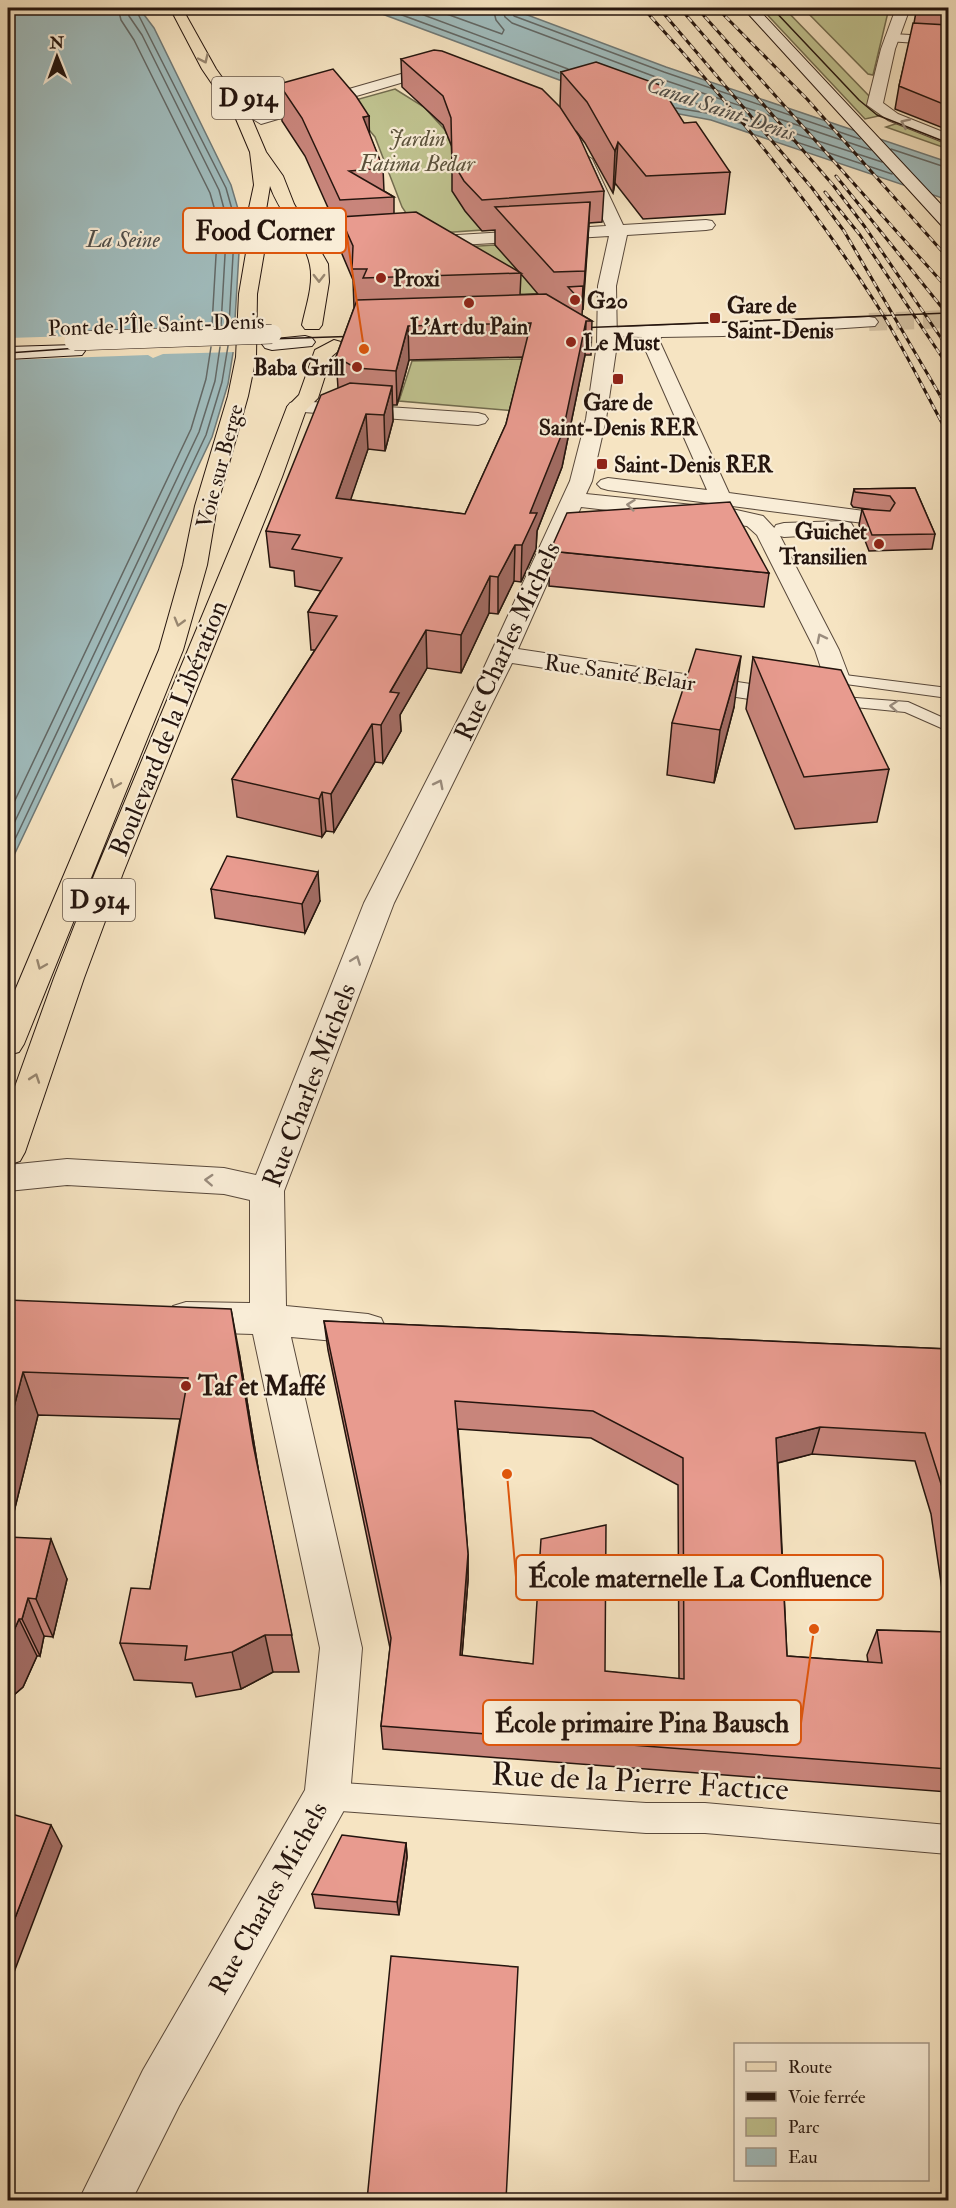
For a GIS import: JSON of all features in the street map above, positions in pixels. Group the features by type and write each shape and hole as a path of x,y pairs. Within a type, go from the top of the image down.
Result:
{"main road":[{"name":"D 914","path":"176,8 209,69 244,119 258,152 277,171 293,217 319,264 320,282 311,333"},
{"name":"D 914","path":"190,8 213,44"},
{"name":"D 914","path":"246,95 272,137"},
{"name":"Voie sur Berge","path":"195,566 206,506 238,396 246,357 248,294 256,247 255,222 262,185 277,171"},
{"path":"256,247 269,233 293,217 297,209 299,192 328,248 334,265 336,294"},
{"name":"Boulevard de la Libération","path":"11,1142 105,884 297,407 308,398 322,354 343,341 311,333 302,353 294,384 292,397 297,407"},
{"name":"D 914","path":"195,566 226,528 264,493"},
{"path":"206,506 226,528 233,566"},
{"name":"Boulevard de la Libération","path":"8,1044 171,650 195,566"}],"street":[{"path":"750,8 948,222"},
{"path":"918,13 902,10 892,38 875,105 893,117 948,139"},
{"path":"892,38 948,41"},
{"path":"261,119 420,73 449,71"},
{"path":"578,147 616,230"},
{"path":"328,248 706,225"},
{"name":"Rue Charles Michels","path":"105,2200 160,2088 327,1796 340,1648 268,1319 267,1191 379,903 503,654 581,481 596,419 606,325 607,286 618,236 616,230"},
{"path":"586,325 606,325 644,339 723,330 869,322"},
{"name":"Pont de l'Île Saint-Denis","path":"8,353 272,339 311,333"},
{"name":"Pont de l'Île Saint-Denis","path":"8,344 272,339"},
{"path":"644,339 721,498"},
{"path":"297,407 478,419"},
{"path":"608,484 789,506 869,523 794,530 789,506"},
{"path":"572,499 732,516 755,521 767,532 772,541 827,650 837,680 808,700"},
{"name":"Rue Sanité Belair","path":"503,654 808,700"},
{"path":"11,1142 45,1174"},
{"path":"8,1178 67,1172 224,1181 267,1191"},
{"path":"148,1317 268,1319 334,1328 400,1330"}],"lane":[{"path":"837,680 948,693"},
{"path":"808,700 908,707 948,726"},
{"name":"Rue de la Pierre Factice","path":"327,1796 646,1818 705,1818 948,1840"}],"green space":[{"path":"761,8 785,9 871,98 883,115 865,119"},
{"path":"803,8 889,8 873,75 868,74"},
{"name":"Jardin Fatima Bedar","path":"395,89 424,107 445,130 451,145 454,186 482,230 425,234 412,222 402,207 375,137 341,104"},
{"path":"898,123 948,142 948,149 886,127"},
{"path":"495,245 547,294 503,294 430,249"},
{"path":"525,359 515,411 399,401 412,361"}],"water":[{"name":"La Seine","path":"8,8 139,8 154,28 231,185 241,219 233,353 228,384 212,437 8,868"},
{"name":"Canal Saint-Denis","path":"366,8 509,8 666,67 948,162 948,200 711,120 621,103"}],"pier":[{"path":"238,331 236,352 163,354 153,358 148,355 8,360 8,338"}],"building":[{"path":"918,8 948,8 948,13 916,12"},
{"path":"913,23 948,25 948,106 899,86"},
{"path":"434,50 542,89 560,107 579,136 604,191 482,200 464,181 452,161 451,118 443,96 401,59"},
{"path":"596,62 660,85 684,123 696,122 730,172 646,176 618,142 615,151 587,102 561,72"},
{"path":"333,69 356,96 369,116 363,117 383,168 349,171 394,197 340,200 302,118 279,84"},
{"path":"590,202 585,271 554,272 495,207"},
{"path":"416,212 521,273 363,278 367,269 352,269 353,246 340,217"},
{"path":"583,286 582,302 568,287"},
{"path":"546,294 592,321 586,321 563,431 530,513 537,513 522,545 515,545 498,577 490,576 461,635 426,630 390,692 399,693 381,725 372,724 331,794 322,792 319,799 232,779 337,616 308,612 342,558 292,549 300,535 266,531 321,395 350,383 392,386 384,415 366,414 336,498 465,514 506,424 531,323 408,326 396,371 356,368 336,357 357,300"},
{"path":"915,488 935,534 872,535 862,509 890,511 895,503 890,496 855,492 854,489"},
{"path":"730,502 769,573 550,551 567,513"},
{"path":"696,649 741,656 720,730 672,723"},
{"path":"753,657 841,670 889,769 804,777"},
{"path":"227,856 318,872 302,904 211,889"},
{"path":"8,1300 231,1309 253,1444 292,1635 265,1635 232,1652 185,1660 187,1646 120,1643 131,1588 150,1589 188,1378 23,1372 8,1430"},
{"path":"324,1321 948,1349 948,1527 942,1487 925,1433 820,1427 776,1438 787,1656 882,1663 877,1630 948,1632 948,1769 381,1726 391,1638","holes":["455,1401 593,1411 683,1458 684,1679 605,1671 606,1525 541,1539 533,1664 460,1655 468,1554"]},
{"path":"8,1537 51,1539 36,1599 28,1598 22,1619 19,1619 8,1644"},
{"path":"8,1813 51,1825 8,1936"},
{"path":"342,1835 406,1843 397,1902 312,1894"},
{"path":"391,1956 518,1967 506,2200 367,2200"}],"tunnel":[{"path":"869,322 948,319"}],"tram line":[{"path":"772,8 859,100 877,115 948,143"},
{"path":"577,328 948,313"},
{"path":"8,353 148,343 361,336"}],"railway":[{"path":"643,8 765,150 822,224 885,318 948,434"},
{"path":"659,8 812,188 844,231 948,409"},
{"path":"680,8 833,185 865,227 948,348"},
{"path":"697,8 948,289"},
{"path":"717,8 807,99 948,258"},
{"path":"836,176 948,315"},
{"path":"825,192 860,235 948,366"}],"place":[{"name":"Proxi","path":"381,278"},
{"name":"G20","path":"575,300"},
{"name":"L'Art du Pain","path":"469,303"},
{"name":"Gare de Saint-Denis","path":"715,318"},
{"name":"Le Must","path":"571,342"},
{"name":"Food Corner","path":"364,349"},
{"name":"Baba Grill","path":"357,367"},
{"name":"Gare de Saint-Denis RER","path":"618,379"},
{"name":"Saint-Denis RER","path":"602,464"},
{"name":"Guichet Transilien","path":"879,544"},
{"name":"Taf et Maffé","path":"186,1386"},
{"name":"École maternelle La Confluence","path":"507,1474"},
{"name":"École primaire Pina Bausch","path":"814,1629"}]}
